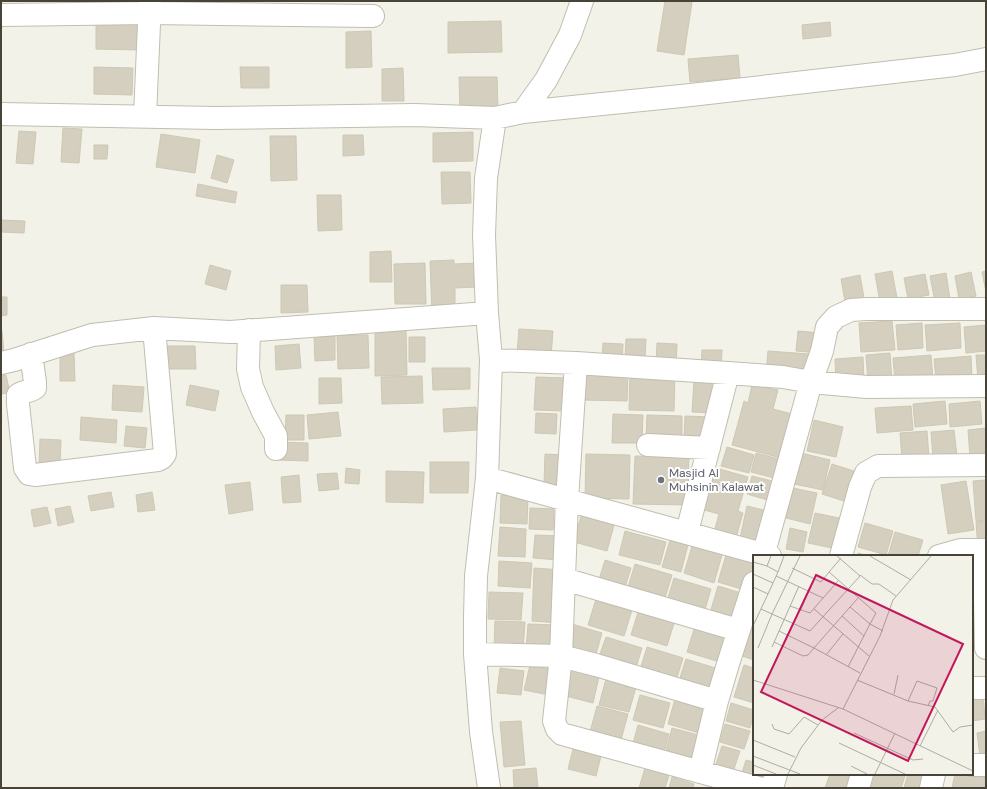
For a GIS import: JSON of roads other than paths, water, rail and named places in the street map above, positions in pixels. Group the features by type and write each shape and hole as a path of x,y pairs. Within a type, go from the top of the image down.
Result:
{"street":[{"path":"523,112 546,80 570,35 582,1"},
{"path":"1,15 150,7 373,16"},
{"path":"146,116 150,7"},
{"path":"1,114 215,118 415,115 495,118 523,112 706,93 955,65 986,60"},
{"path":"489,788 481,732 475,654 474,618 476,576 487,478 491,360 487,313 484,235 486,178 495,118"},
{"path":"487,478 766,555 827,328 836,317 851,310 866,309 986,309"},
{"path":"1,363 92,336 154,328 230,332 487,313"},
{"path":"31,354 35,388 18,395 25,468 29,474 35,475 158,460 165,454 154,328"},
{"path":"249,330 248,369 252,387 276,436 276,449"},
{"path":"491,360 576,363 728,373 783,377 812,382 867,387 986,386"},
{"path":"576,363 567,500 561,656 554,721 556,729 562,734 759,788"},
{"path":"686,532 728,373"},
{"path":"648,446 709,448"},
{"path":"841,555 860,487 866,473 878,466 986,465"},
{"path":"942,555 960,550 985,550 986,648"},
{"path":"564,579 738,630"},
{"path":"700,772 717,701 753,586"},
{"path":"475,654 561,656 717,701"},
{"path":"973,688 986,688"},
{"path":"973,764 986,765"},
{"path":"772,788 776,775"},
{"path":"858,788 862,775"},
{"path":"931,788 934,775"}],"place":[{"name":"Masjid Al Muhsinin Kalawat","path":"661,480"}]}
